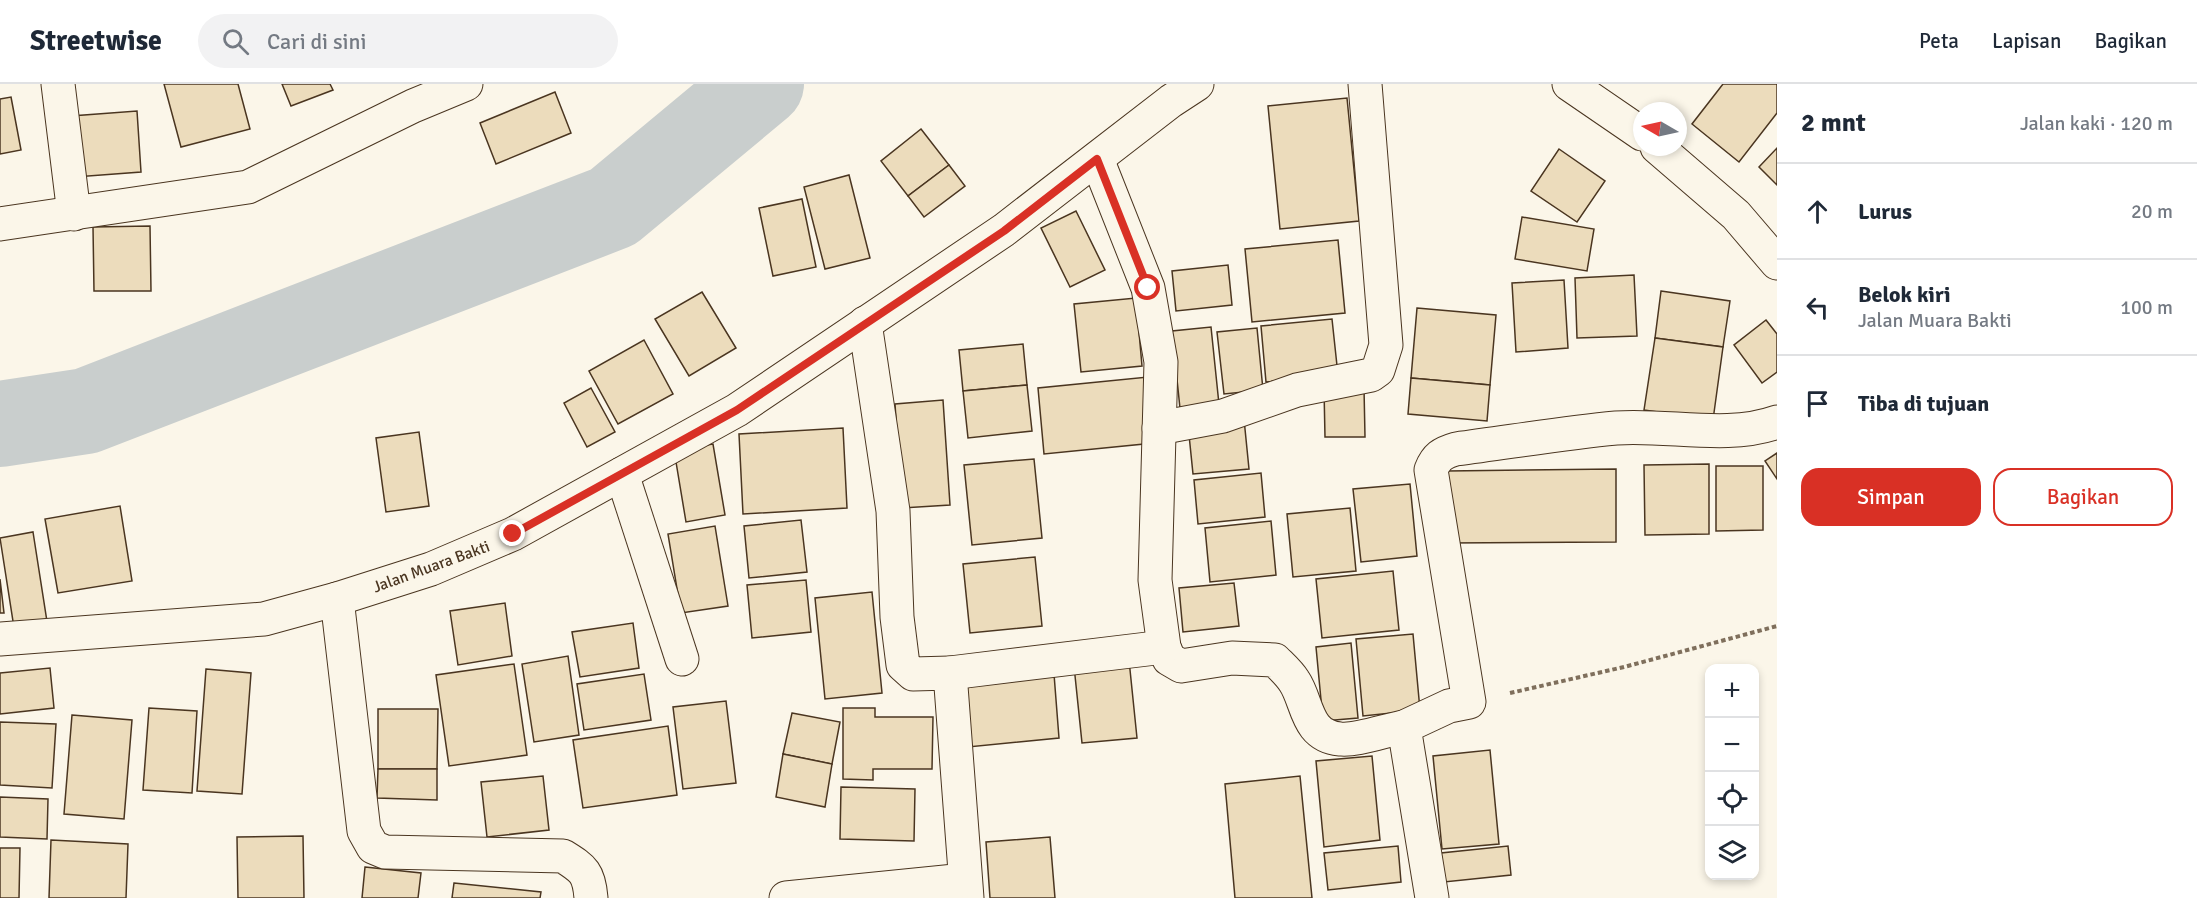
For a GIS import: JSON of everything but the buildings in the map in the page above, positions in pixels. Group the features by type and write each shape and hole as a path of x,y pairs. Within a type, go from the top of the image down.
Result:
{"street":[{"path":"58,84 74,214"},
{"path":"0,224 248,187 408,95 466,84"},
{"name":"Jalan Muara Bakti","path":"0,639 264,619 338,599 431,569 513,534 737,410 1004,231 1171,101 1197,84"},
{"path":"1159,428 1222,416 1297,390 1371,375 1378,370 1386,345 1365,84"},
{"path":"1569,84 1633,128"},
{"path":"1667,156 1736,215 1777,263"},
{"path":"1097,159 1150,299 1161,362 1155,580 1164,646 1169,659 1181,666 1232,658 1275,660 1295,683 1300,699 1317,729 1324,735 1341,740 1404,727 1449,706 1469,702 1431,470 1436,459 1445,452 1618,428 1730,430 1765,426 1777,422"},
{"path":"865,323 893,511 897,617 903,664 913,674 950,673 1164,646"},
{"path":"622,474 682,659"},
{"path":"338,599 364,831 374,847 386,852 563,856 579,866 589,878 591,898"},
{"path":"786,898 966,889 950,673"},
{"path":"1404,727 1432,898"}],"path":[{"path":"1469,702 1624,667 1777,626"}],"waterway":[{"path":"0,424 86,411 613,207 761,84"}],"route":[{"path":"513,534 737,410 1004,231 1097,159 1148,288"}]}
